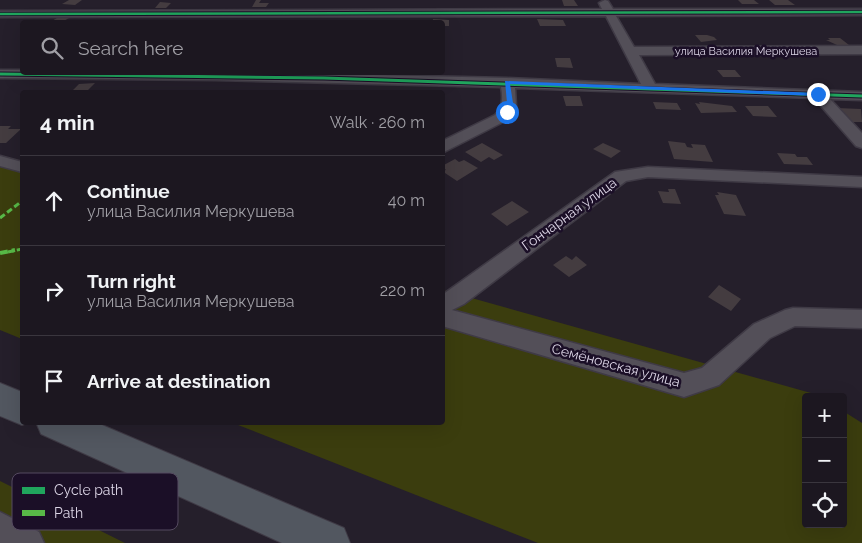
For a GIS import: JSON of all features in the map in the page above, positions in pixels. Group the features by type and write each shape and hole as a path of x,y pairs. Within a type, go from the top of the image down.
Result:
{"main road":[{"path":"0,399 20,408"},
{"path":"60,425 169,473"},
{"path":"178,477 329,543"}],"street":[{"path":"323,18 330,0"},
{"path":"601,0 651,88"},
{"path":"0,13 13,4"},
{"path":"0,13 323,18 609,13 862,12"},
{"name":"улица Василия Меркушева","path":"629,51 862,50"},
{"path":"0,74 20,74"},
{"path":"293,90 299,75"},
{"path":"325,75 862,96"},
{"path":"445,146 500,118 507,112 510,103 507,82"},
{"path":"818,94 862,143"},
{"path":"0,161 20,166"},
{"name":"Гончарная улица","path":"445,304 456,298 621,176 648,172 862,182"},
{"name":"Семёновская улица","path":"445,318 684,385 710,377 762,331 793,317 862,319"},
{"path":"0,528 28,543"}],"shaded area":[{"path":"0,157 20,163 20,338 0,330"},
{"path":"445,291 811,393 802,393 802,528 847,528 847,414 862,423 862,543 538,543 238,425 445,425"},
{"path":"0,481 12,487 12,530 99,530 125,543 0,543"}],"building":[{"path":"69,0 82,0 75,5 62,4"},
{"path":"256,0 261,0 259,3 269,3 266,7 252,7"},
{"path":"562,0 574,0 578,6 564,6"},
{"path":"738,0 754,0 759,4 742,4"},
{"path":"769,0 788,0 795,5 775,5"},
{"path":"160,2 171,3 166,8 155,8"},
{"path":"57,18 69,18 66,20 54,20"},
{"path":"433,19 449,20 449,26 445,26 445,20"},
{"path":"537,19 563,20 566,26 540,26"},
{"path":"695,35 707,35 717,40 701,42"},
{"path":"828,38 840,38 849,45 837,45 826,40 830,40"},
{"path":"555,58 570,58 573,68 557,67"},
{"path":"717,70 735,70 741,77 723,77"},
{"path":"95,83 88,90 73,90 79,84"},
{"path":"563,96 580,96 583,106 566,106"},
{"path":"653,102 677,103 681,110 656,109"},
{"path":"699,102 732,106 737,112 701,113 695,103 700,104"},
{"path":"745,106 768,106 777,117 753,116"},
{"path":"837,108 861,109 862,122 850,122"},
{"path":"0,126 11,126 8,129 20,129 6,143 0,143"},
{"path":"668,141 685,143 687,147 693,148 691,144 705,145 713,162 674,159"},
{"path":"482,143 503,155 494,160 489,157 481,162 465,152"},
{"path":"603,143 621,151 611,158 593,149"},
{"path":"777,153 807,157 813,165 784,164"},
{"path":"455,159 459,162 464,160 478,168 457,181 445,173 445,164"},
{"path":"668,189 675,189 681,204 663,203 658,191 669,192"},
{"path":"717,192 736,195 746,216 724,214 715,195 719,195"},
{"path":"512,201 529,212 507,226 491,214"},
{"path":"566,256 572,260 576,256 587,265 569,277 553,265"},
{"path":"719,285 741,299 731,311 708,297"}],"marked path":[{"path":"0,218 20,203"},
{"path":"0,253 20,249"}],"cycle path":[{"path":"0,14 862,12"},
{"path":"0,74 20,74"},
{"path":"162,75 539,84 862,96"}],"route":[{"path":"507,112 510,103 507,82 818,94"}]}
